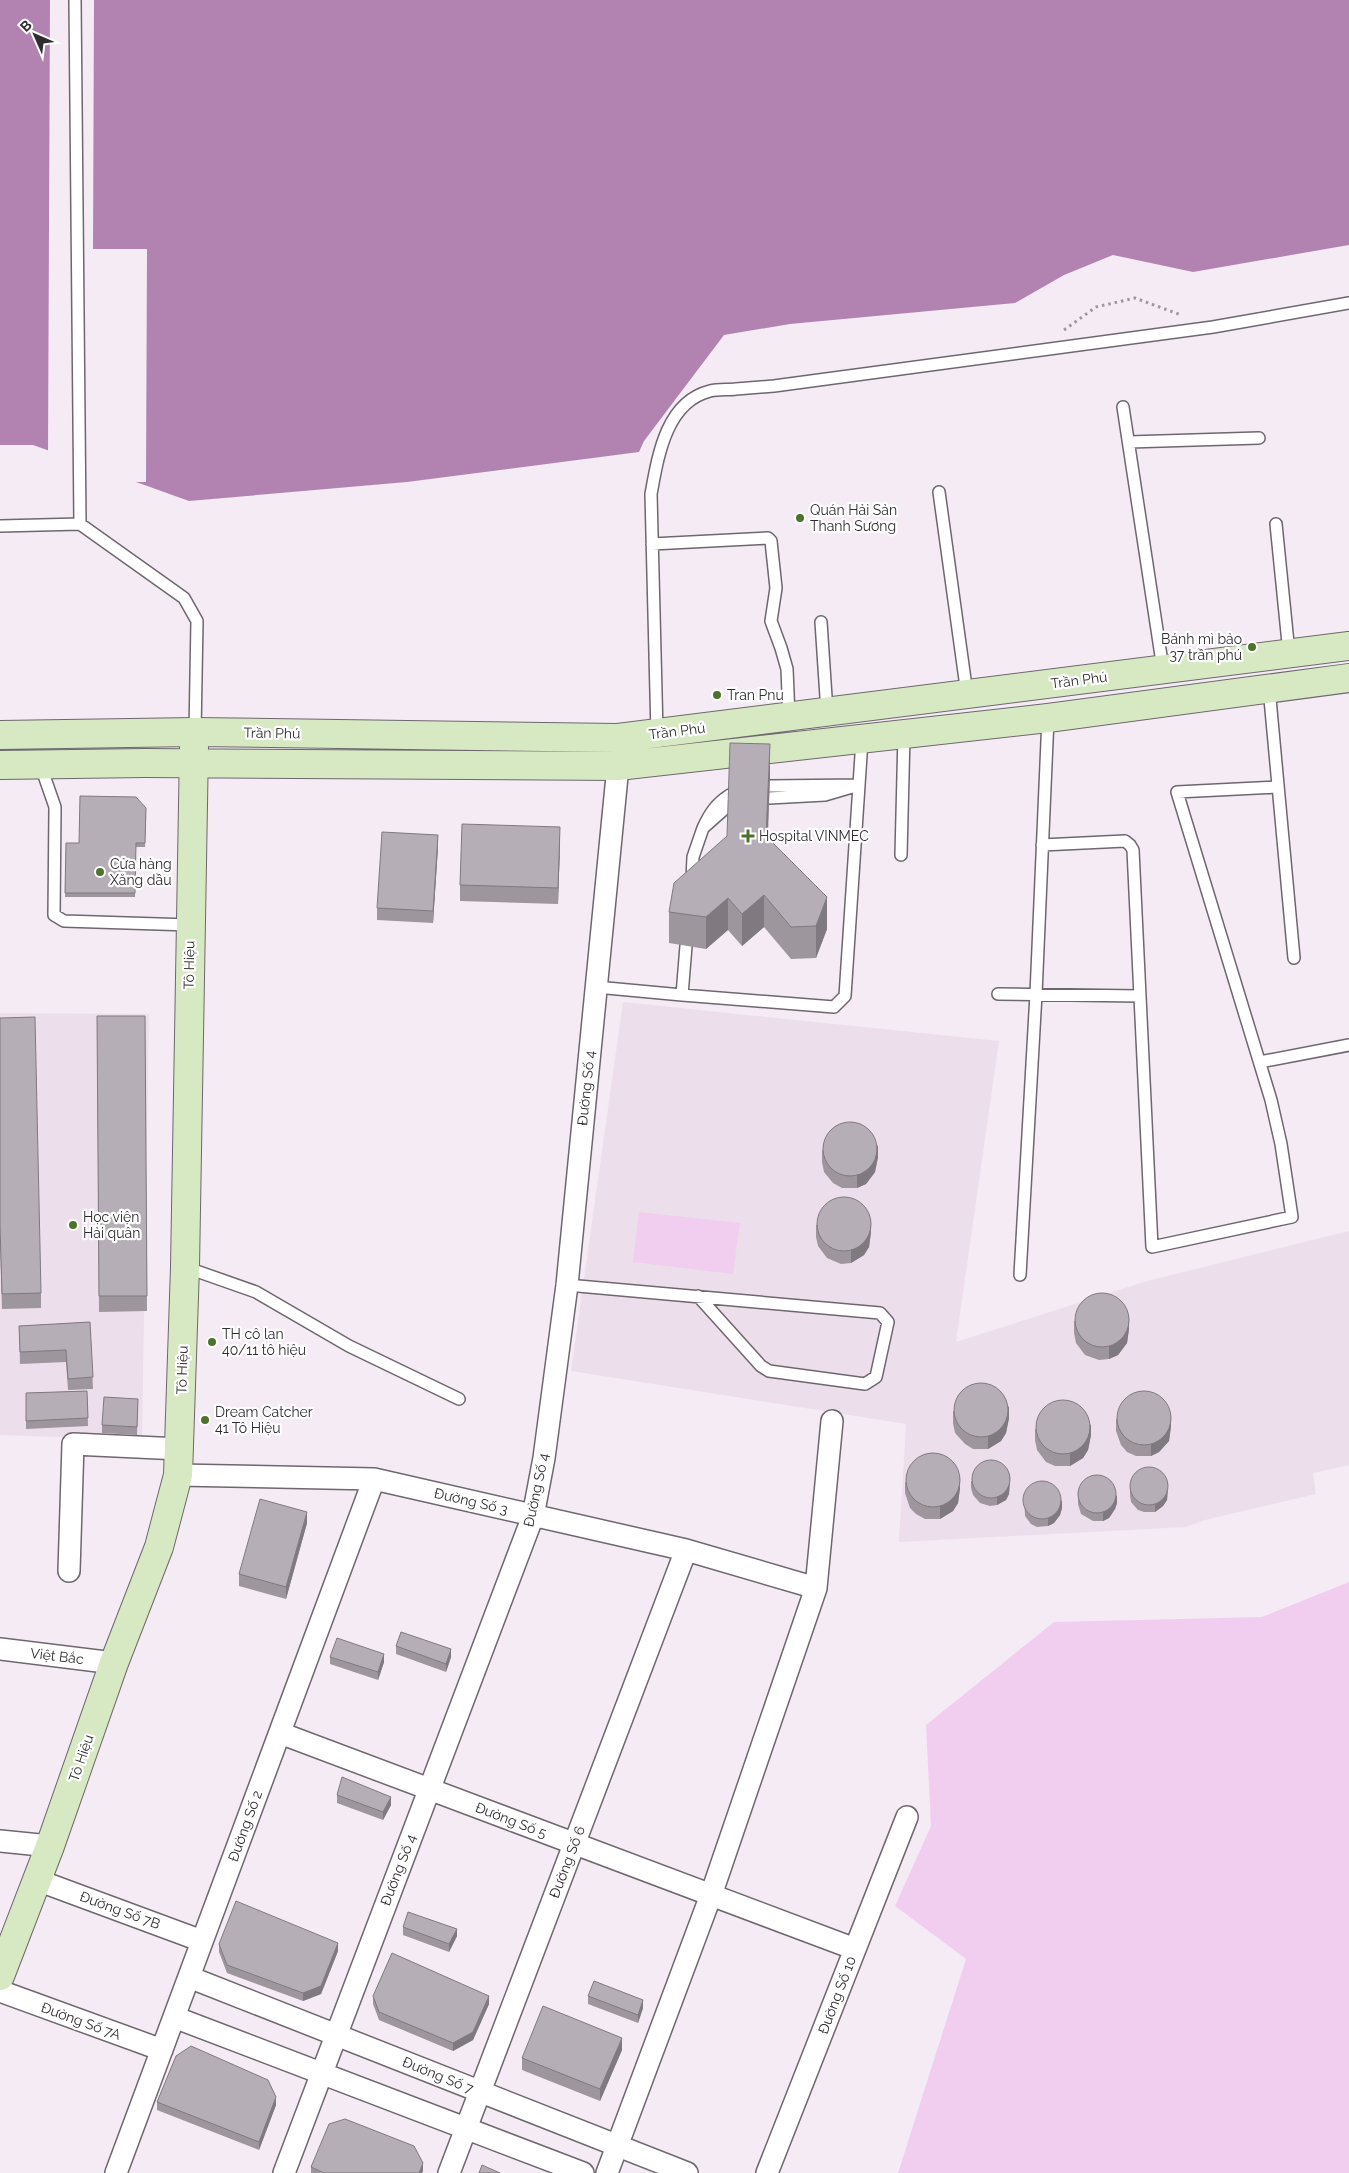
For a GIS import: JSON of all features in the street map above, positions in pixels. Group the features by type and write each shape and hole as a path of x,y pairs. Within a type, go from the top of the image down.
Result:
{"main road":[{"name":"Trần Phú","path":"0,735 195,732 618,738 1349,646"},
{"name":"Trần Phú","path":"0,765 618,766 1048,718 1349,678"},
{"name":"Tô Hiệu","path":"0,1976 50,1846 114,1663 159,1547 178,1475 185,1267 195,732"},
{"path":"618,738 618,766"}],"street":[{"name":"Đường Số 4","path":"284,2173 533,1516 544,1458 567,1285 618,766"},
{"path":"607,2173 711,1895 816,1588 832,1421"},
{"path":"69,1571 74,1444 180,1449"},
{"name":"Đường Số 3","path":"178,1475 374,1479 686,1550 816,1588"},
{"name":"Đường Số 2","path":"116,2173 374,1479"},
{"name":"Đường Số 6","path":"449,2173 686,1550"},
{"name":"Việt Bắc","path":"0,1649 114,1663"},
{"name":"Đường Số 5","path":"280,1733 855,1949"},
{"name":"Đường Số 10","path":"767,2173 907,1817"},
{"path":"0,1841 50,1846"},
{"name":"Đường Số 7B","path":"37,1880 202,1940"},
{"name":"Đường Số 7","path":"189,1976 687,2173"},
{"name":"Đường Số 7A","path":"0,1991 162,2050"},
{"path":"174,2017 583,2173"}],"lane":[{"path":"76,0 80,524"},
{"path":"657,733 650,494 665,437 675,414 691,399 710,390 774,386 1213,327 1349,303"},
{"path":"1124,407 1163,669"},
{"path":"1130,442 1260,438"},
{"path":"939,492 967,694"},
{"path":"0,526 80,524 184,598 197,621 195,732"},
{"path":"1276,524 1289,653"},
{"path":"652,544 768,538 775,576 771,621 787,669 790,717"},
{"path":"821,622 827,712"},
{"path":"1269,688 1276,787 1294,958"},
{"path":"1020,1275 1036,994 1048,718"},
{"path":"901,855 904,734"},
{"path":"596,987 834,1007 845,996 862,740"},
{"path":"40,764 55,807 54,915 64,921 190,925"},
{"path":"770,786 859,785"},
{"path":"769,798 825,795 859,785"},
{"path":"1042,846 1125,841 1130,844 1133,850 1152,1247 1292,1217 1281,1144 1271,1100 1177,792 1276,787"},
{"path":"691,891 693,858 703,828 729,800"},
{"path":"682,995 686,946"},
{"path":"998,994 1139,996"},
{"path":"1260,1062 1349,1045"},
{"path":"185,1267 256,1292 349,1346 459,1399"},
{"path":"567,1285 698,1296 880,1313 888,1322 876,1377 865,1384 769,1371 754,1360 698,1296"}],"shaded area":[{"path":"0,0 1349,0 1349,245 1193,272 1113,255 1064,275 1015,303 790,324 724,335 644,441 639,452 407,482 189,501 33,445 0,445"},
{"path":"623,1002 999,1041 956,1342 1147,1281 1349,1231 1349,1465 1313,1473 1316,1494 1205,1520 1186,1527 899,1542 906,1424 571,1371"},
{"name":"Học viện Hải quân","path":"0,1013 149,1014 142,1440 0,1435"},
{"path":"639,1212 740,1223 733,1274 633,1262"},
{"path":"1349,1582 1349,2173 898,2173 966,1959 895,1906 931,1826 926,1725 1054,1622 1262,1617"}],"pier":[{"path":"50,0 94,0 93,249 147,249 146,482 129,482 48,453"}],"building":[{"name":"Hospital VINMEC","path":"730,743 770,744 766,836 827,897 816,926 791,927 764,895 742,914 728,898 706,917 669,912 674,883 727,836"},
{"name":"Cửa hàng Xăng dầu","path":"80,796 136,797 146,808 145,843 136,843 135,893 65,893 66,843 79,843"},
{"path":"462,824 560,827 558,888 460,885"},
{"path":"382,832 438,835 433,911 377,908"},
{"path":"97,1016 145,1016 147,1296 99,1296"},
{"path":"35,1017 41,1293 2,1294 0,1018"},
{"path":"845,1122 855,1122 865,1126 873,1134 877,1149 873,1164 865,1172 855,1176 845,1176 835,1172 827,1164 823,1154 823,1144 827,1134 835,1126"},
{"path":"839,1197 849,1197 859,1201 867,1209 871,1224 867,1239 859,1247 849,1251 839,1251 829,1247 821,1239 817,1229 817,1219 821,1209 829,1201"},
{"path":"1097,1293 1107,1293 1117,1297 1125,1305 1129,1320 1125,1335 1117,1343 1107,1347 1097,1347 1087,1343 1079,1335 1075,1325 1075,1315 1079,1305 1087,1297"},
{"path":"90,1322 93,1377 68,1379 66,1350 20,1352 19,1326"},
{"path":"976,1383 986,1383 996,1387 1004,1395 1008,1410 1004,1425 996,1433 986,1437 976,1437 966,1433 958,1425 954,1415 954,1405 958,1395 966,1387"},
{"path":"87,1391 88,1418 26,1421 26,1393"},
{"path":"1139,1391 1149,1391 1159,1395 1167,1403 1171,1418 1167,1433 1159,1441 1149,1445 1139,1445 1129,1441 1121,1433 1117,1423 1117,1413 1121,1403 1129,1395"},
{"path":"104,1397 138,1399 137,1427 102,1425"},
{"path":"1058,1400 1068,1400 1078,1404 1086,1412 1090,1427 1086,1442 1078,1450 1068,1454 1058,1454 1048,1450 1040,1442 1036,1432 1036,1422 1040,1412 1048,1404"},
{"path":"928,1453 938,1453 948,1457 956,1465 960,1480 956,1495 948,1503 938,1507 928,1507 918,1503 910,1495 906,1485 906,1475 910,1465 918,1457"},
{"path":"991,1460 998,1461 1004,1466 1009,1472 1009,1486 1004,1492 998,1497 991,1498 984,1497 978,1492 973,1486 972,1479 973,1472 978,1466 984,1461"},
{"path":"1149,1467 1162,1473 1168,1486 1162,1499 1149,1505 1136,1499 1130,1486 1136,1473"},
{"path":"1097,1475 1104,1476 1110,1481 1115,1487 1115,1501 1110,1507 1104,1512 1097,1513 1090,1512 1084,1507 1079,1501 1078,1494 1079,1487 1084,1481 1090,1476"},
{"path":"1042,1481 1055,1487 1061,1500 1055,1513 1042,1519 1029,1513 1023,1500 1029,1487"},
{"path":"260,1499 307,1512 286,1587 239,1574"},
{"path":"401,1632 451,1649 446,1664 396,1646"},
{"path":"337,1638 384,1654 378,1672 330,1657"},
{"path":"342,1777 391,1797 383,1812 337,1795"},
{"path":"236,1901 338,1943 321,1986 303,1993 227,1965 219,1944"},
{"path":"408,1912 457,1929 449,1944 403,1927"},
{"path":"392,1953 489,1996 473,2032 453,2043 379,2012 373,1996"},
{"path":"594,1981 643,2000 638,2015 588,1996"},
{"path":"543,2006 622,2038 600,2089 522,2058"},
{"path":"191,2046 268,2080 276,2097 259,2142 157,2102 176,2056"},
{"path":"345,2119 414,2146 423,2163 419,2173 324,2173 311,2167 329,2124"},
{"path":"482,2165 500,2173 479,2173"}],"place":[{"name":"Quán Hải Sản Thanh Sương","path":"800,518"},
{"name":"Bánh mì bảo 37 trần phú","path":"1252,647"},
{"name":"Tran Pnu","path":"717,695"},
{"name":"Hospital VINMEC","path":"748,836"},
{"name":"Cửa hàng Xăng dầu","path":"100,872"},
{"name":"Học viện Hải quân","path":"73,1225"},
{"name":"TH cô lan 40/11 tô hiệu","path":"212,1342"},
{"name":"Dream Catcher 41 Tô Hiệu","path":"205,1420"}]}
